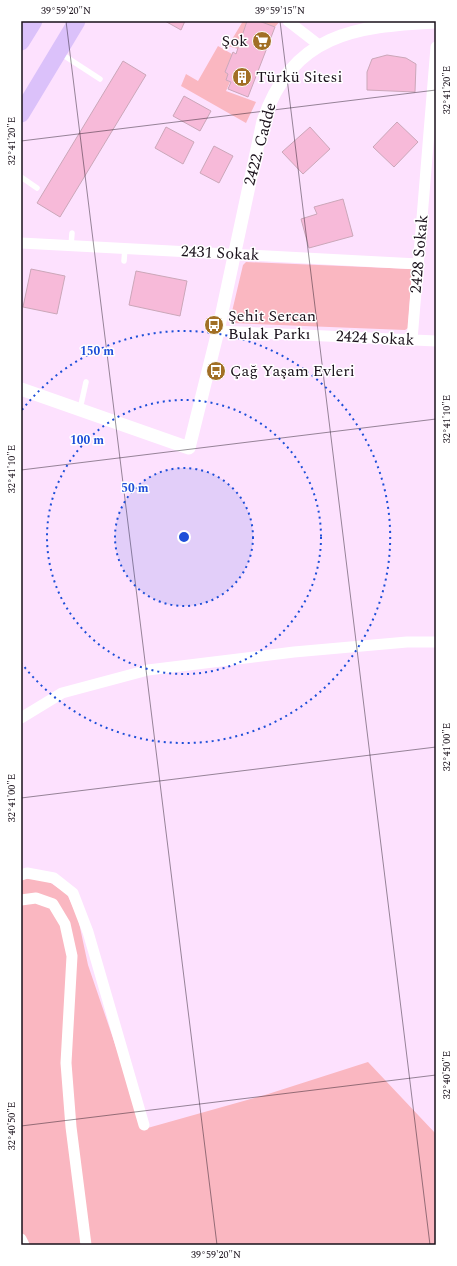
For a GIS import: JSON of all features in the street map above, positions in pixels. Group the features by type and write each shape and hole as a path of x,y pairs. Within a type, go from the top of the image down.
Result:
{"main road":[{"path":"21,42 34,21"},
{"path":"21,114 77,21"}],"street":[{"path":"288,21 320,45"},
{"name":"2422. Cadde","path":"80,409 189,448 218,331 263,121 269,104 289,71 304,56 320,45 353,31 408,22 436,22"},
{"name":"2428 Sokak","path":"412,340 418,264 432,154 436,47"},
{"name":"2431 Sokak","path":"21,243 418,264"},
{"name":"2424 Sokak","path":"218,331 436,341"},
{"path":"21,389 80,409"},
{"path":"21,718 62,693 148,670 272,654 407,642 436,642"},
{"path":"21,875 27,873 54,878 72,893 88,932 144,1126"},
{"path":"21,900 36,898 53,904 65,924 72,956 66,1063 71,1127 86,1245"},
{"path":"21,1239 24,1245"}],"lane":[{"path":"58,52 100,79"},
{"path":"21,177 37,188"},
{"path":"71,246 72,233"},
{"path":"124,261 125,248"},
{"path":"80,409 86,382"}],"shaded area":[{"path":"243,21 247,21 238,49 228,46"},
{"path":"259,21 280,21 275,27"},
{"path":"218,46 232,54 225,72 228,74 226,80 230,82 226,91 256,102 246,123 181,86 186,74 198,81"},
{"path":"246,262 412,269 408,328 405,330 232,323 230,320 243,265"},
{"path":"21,879 45,879 67,894 78,918 88,965 144,1129 265,1095 368,1062 436,1134 436,1245 21,1245"}],"building":[{"path":"165,21 185,21 181,30"},
{"path":"247,21 259,21 275,27 248,97 228,89 231,82 226,80 228,74 225,72 233,52 236,54"},
{"path":"387,55 406,58 416,64 415,92 367,90 367,72 372,59"},
{"path":"123,61 146,75 60,217 37,203"},
{"path":"184,96 211,111 200,131 173,116"},
{"path":"397,122 418,142 394,167 373,147"},
{"path":"166,127 194,142 183,164 155,148"},
{"path":"310,127 330,149 303,174 282,152"},
{"path":"214,146 233,156 219,183 200,173"},
{"path":"343,199 353,236 309,248 301,219 317,214 314,207"},
{"path":"31,269 65,276 57,314 23,307"},
{"path":"136,271 187,281 180,316 129,305"}],"place":[{"name":"Şok","path":"262,41"},
{"name":"Türkü Sitesi","path":"242,77"},
{"name":"Şehit Sercan Bulak Parkı","path":"214,325"},
{"name":"Çağ Yaşam Evleri","path":"216,371"}]}
